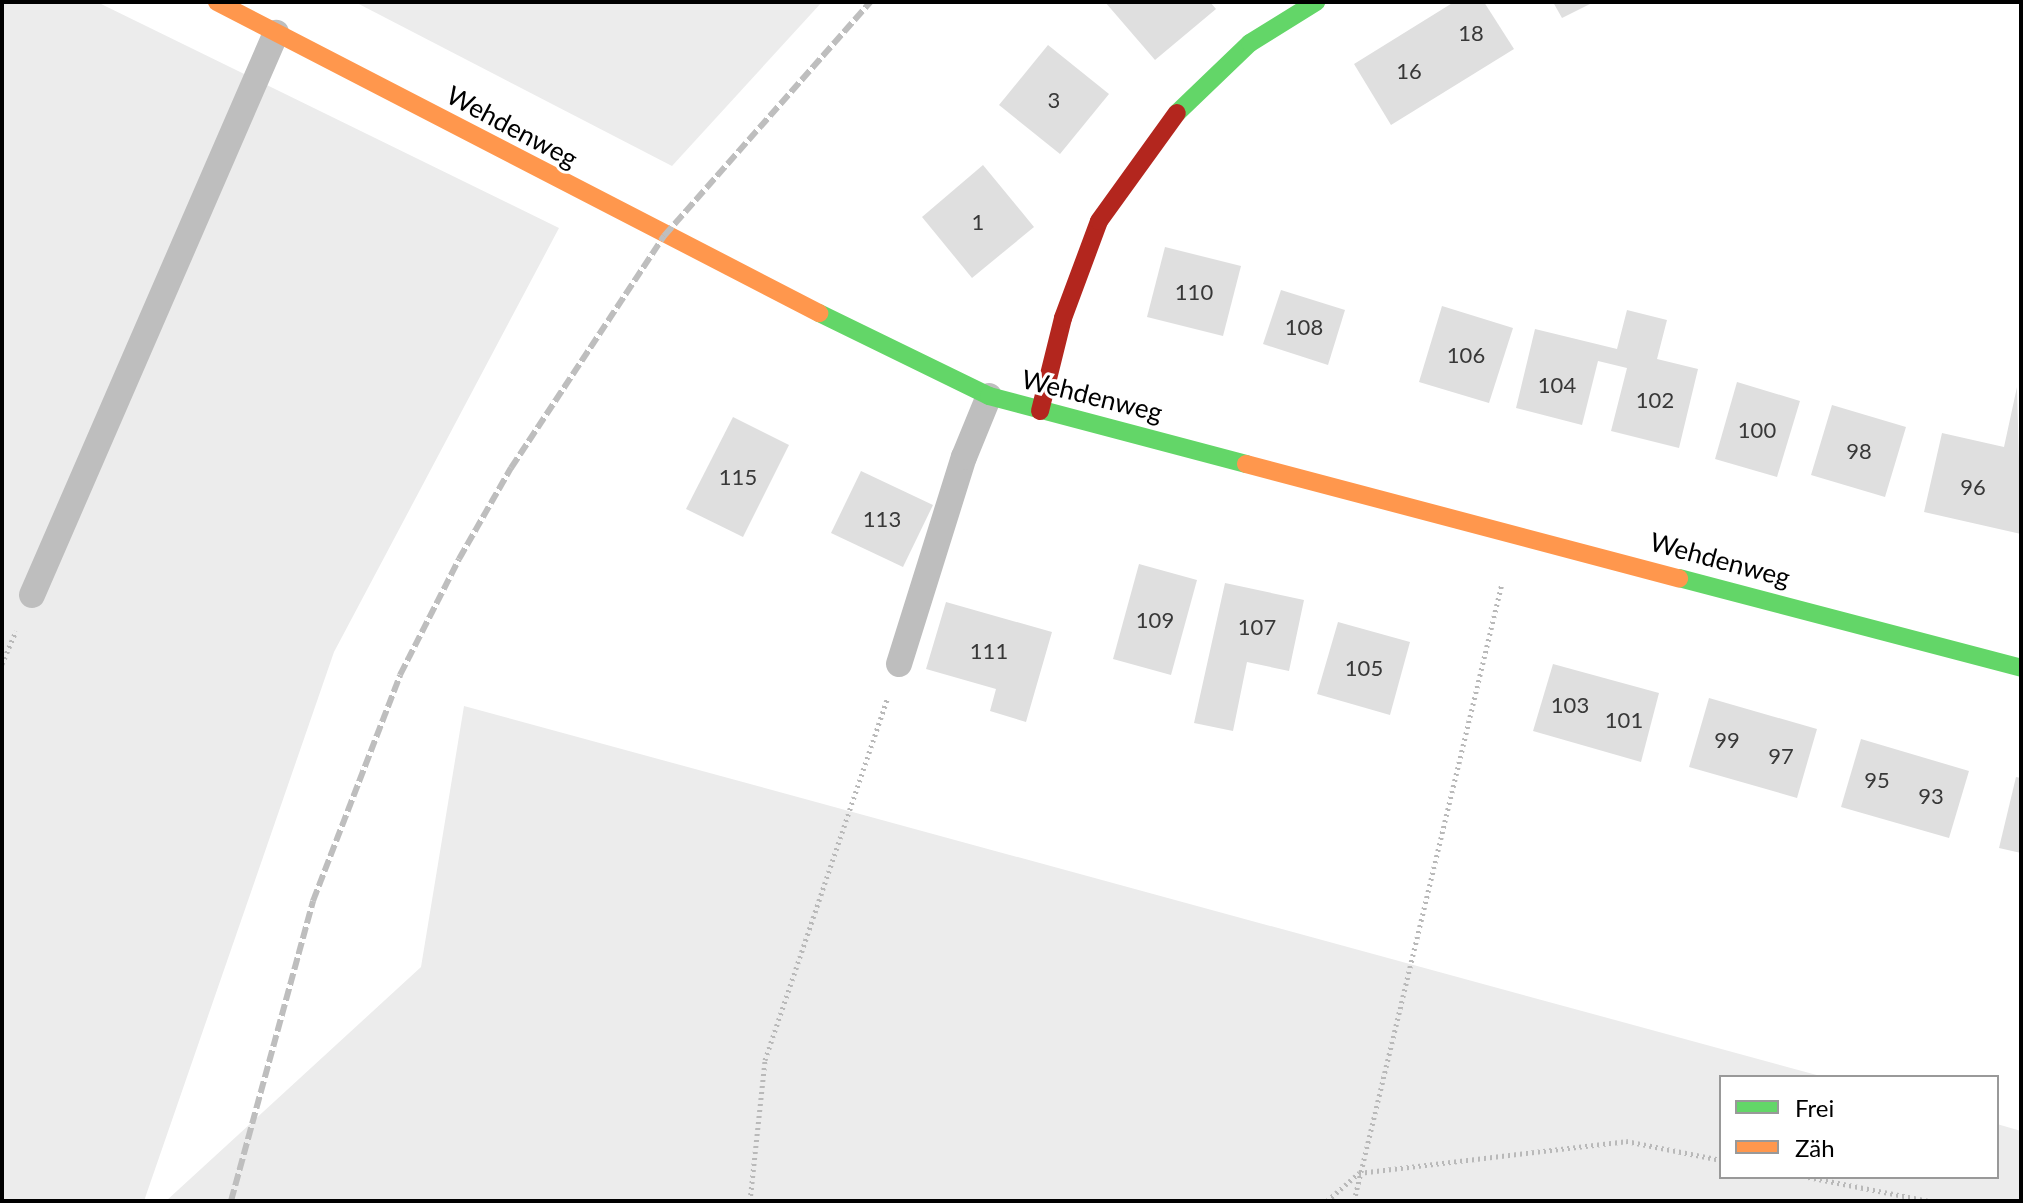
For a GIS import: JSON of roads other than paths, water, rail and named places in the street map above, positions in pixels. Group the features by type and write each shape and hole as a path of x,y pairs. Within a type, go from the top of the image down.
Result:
{"main road":[{"name":"Wehdenweg","path":"217,2 677,243 989,396 1515,531 2021,668"},
{"path":"1040,411 1063,318 1099,221 1146,150 1162,127 1250,43 1316,2"}],"lane":[{"path":"32,595 276,33"},
{"path":"899,664 964,457 989,396"}],"railway":[{"path":"231,1201 313,901 400,675 459,559 511,468 664,236 870,2"}]}
